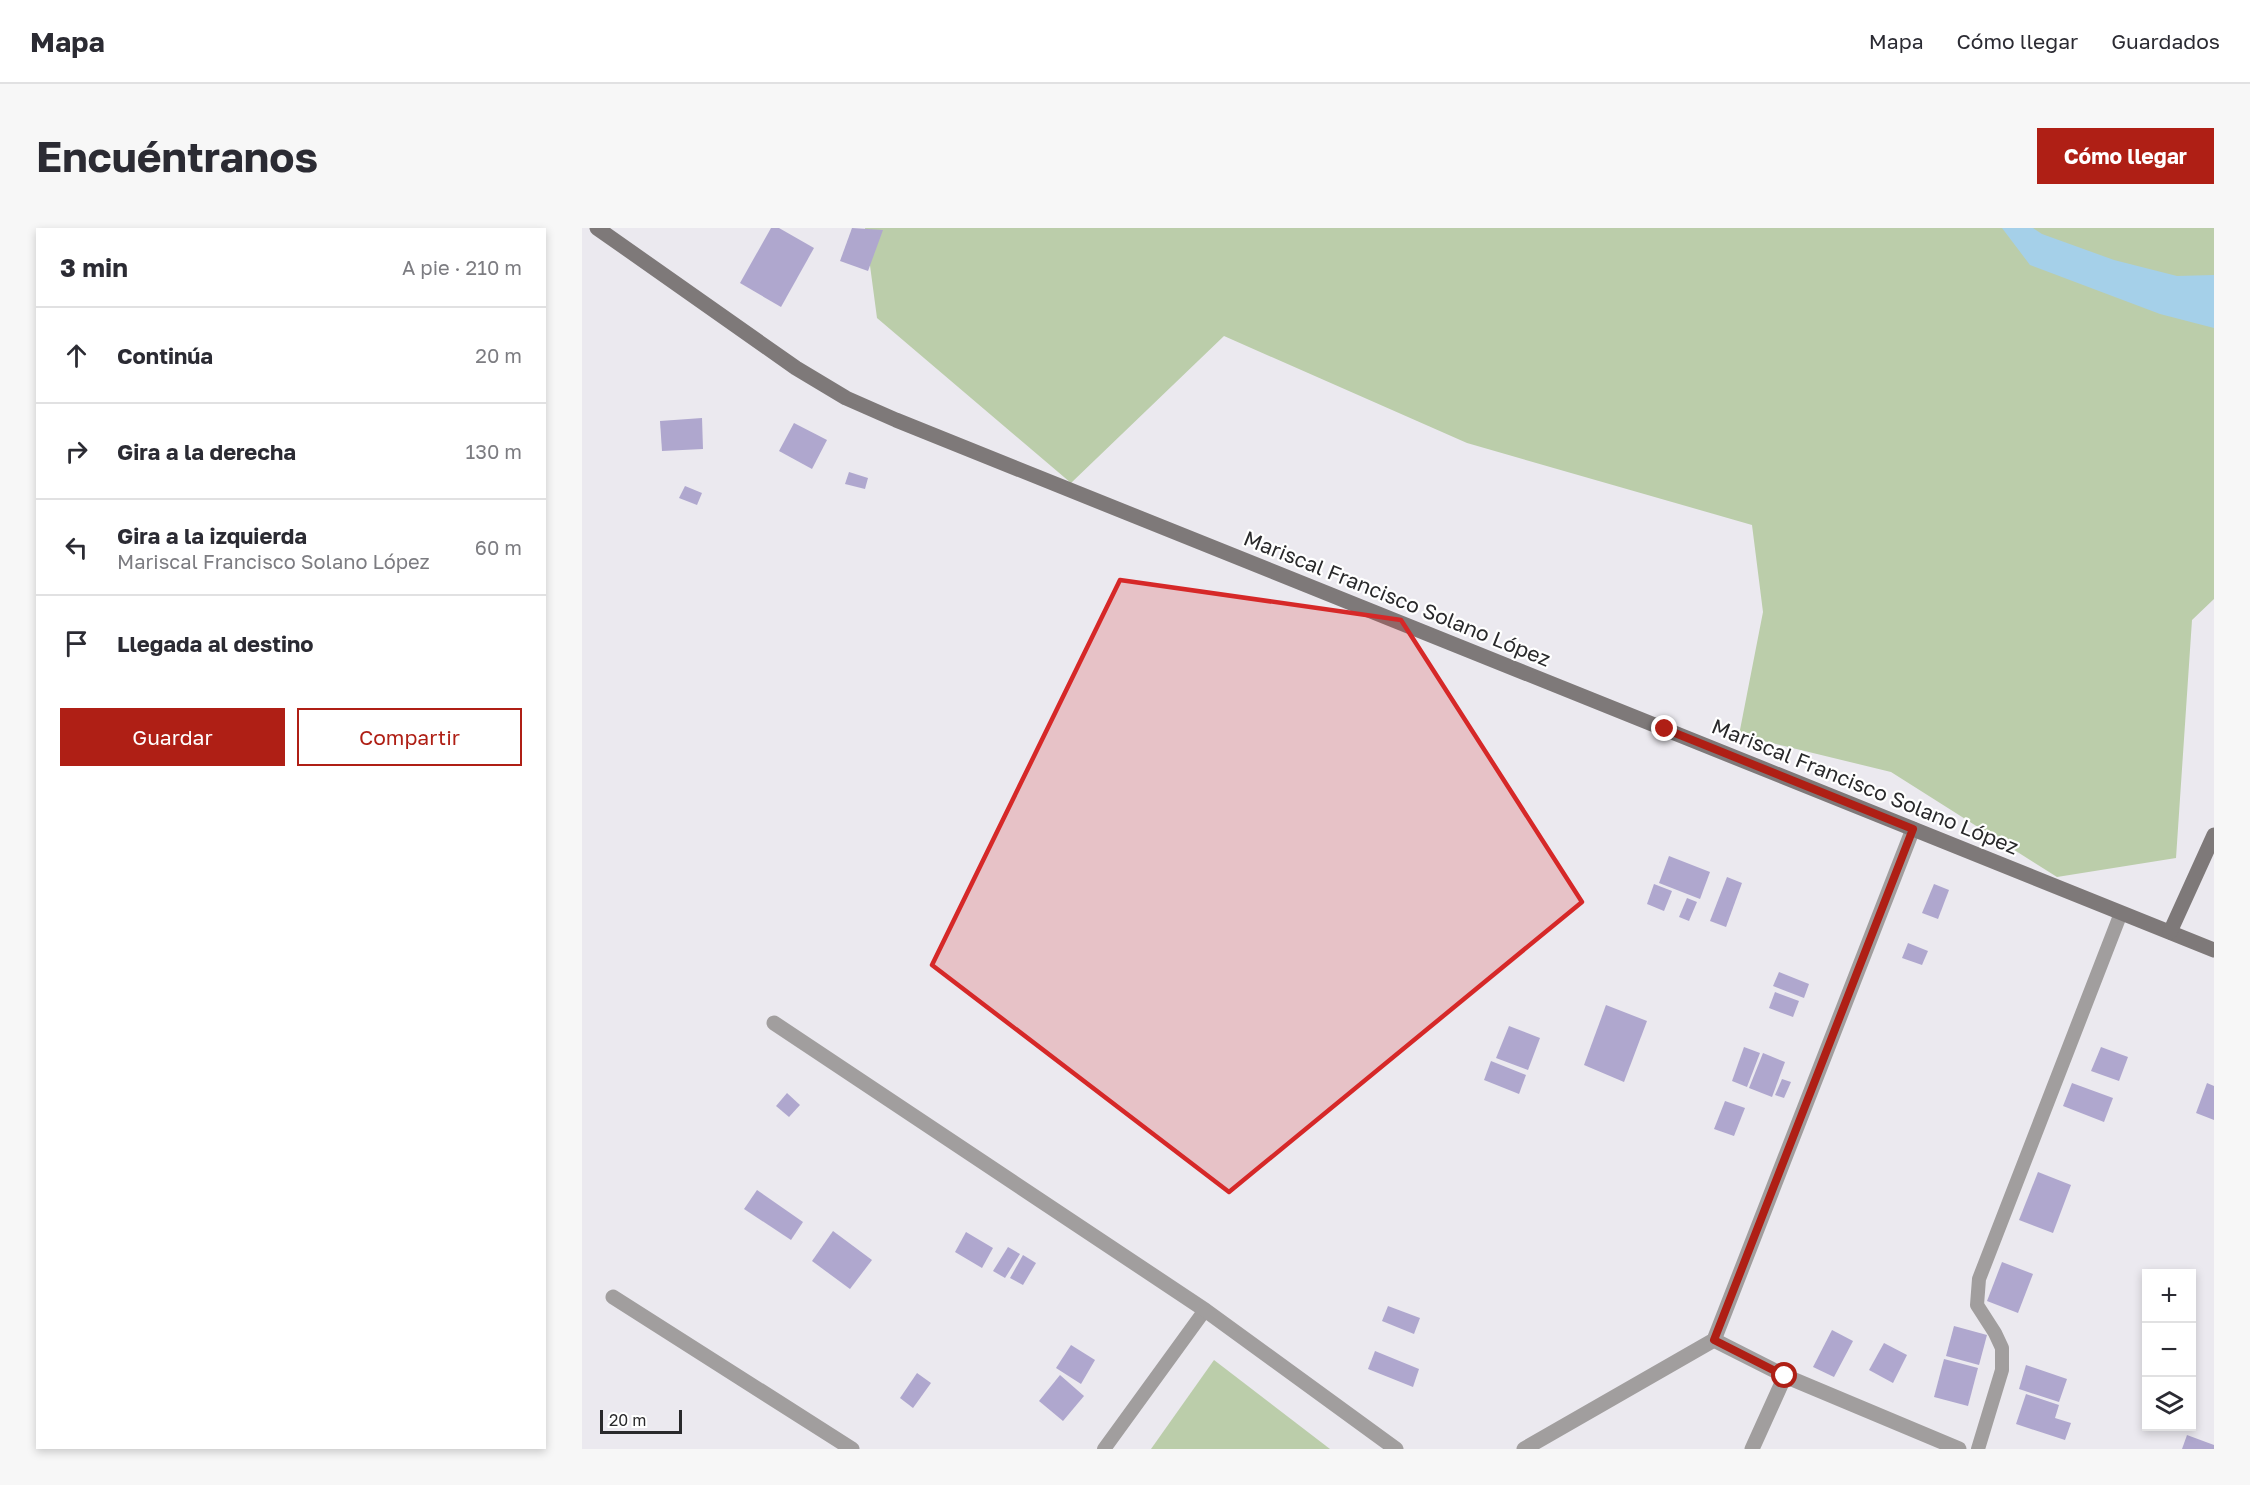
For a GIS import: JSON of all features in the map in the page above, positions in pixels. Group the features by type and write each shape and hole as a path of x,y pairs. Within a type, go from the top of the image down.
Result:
{"main road":[{"name":"Mariscal Francisco Solano López","path":"597,228 796,368 846,398 866,407 2214,950"},
{"path":"2170,932 2214,835"}],"street":[{"path":"1524,1449 1714,1340 1913,829"},
{"path":"774,1023 1205,1310 1396,1449"},
{"path":"613,1297 852,1449"},
{"path":"1714,1340 1785,1376 1959,1449"},
{"path":"1752,1449 1785,1376"}],"lane":[{"path":"1978,1449 2002,1370 2002,1348 1977,1305 1979,1280 2121,913"},
{"path":"1104,1449 1205,1310"}],"highlighted area":[{"path":"1120,580 1401,620 1582,902 1229,1192 932,965"}],"green space":[{"path":"865,228 2214,228 2214,599 2192,620 2176,858 2057,877 1891,772 1739,735 1763,612 1752,525 1467,443 1224,336 1071,483 877,318"},
{"path":"1214,1360 1330,1449 1151,1449"}],"water":[{"path":"2002,228 2033,228 2042,234 2114,260 2177,276 2214,275 2214,328 2160,314 2030,265"}],"building":[{"path":"771,228 779,228 814,248 781,307 740,283"},
{"path":"852,228 883,230 868,271 840,261"},
{"path":"702,418 703,449 662,451 660,421"},
{"path":"794,423 827,440 812,469 779,451"},
{"path":"849,472 868,478 865,489 845,484"},
{"path":"685,486 702,493 697,505 679,498"},
{"path":"1669,856 1710,872 1700,899 1659,883"},
{"path":"1727,877 1742,883 1726,927 1710,921"},
{"path":"1654,884 1672,891 1664,911 1647,904"},
{"path":"1934,884 1949,890 1938,919 1922,913"},
{"path":"1687,898 1697,902 1689,921 1679,917"},
{"path":"1908,943 1928,951 1922,965 1902,958"},
{"path":"1779,972 1809,984 1804,998 1773,986"},
{"path":"1775,992 1799,1001 1793,1017 1769,1008"},
{"path":"1606,1005 1647,1021 1624,1082 1584,1065"},
{"path":"1509,1026 1540,1038 1528,1070 1496,1058"},
{"path":"1744,1047 1760,1053 1747,1087 1732,1081"},
{"path":"2101,1047 2128,1057 2119,1081 2091,1071"},
{"path":"1763,1053 1785,1062 1772,1097 1749,1088"},
{"path":"1491,1061 1526,1075 1519,1094 1484,1080"},
{"path":"1782,1079 1791,1082 1784,1098 1775,1095"},
{"path":"2072,1083 2113,1098 2104,1122 2063,1106"},
{"path":"2207,1083 2214,1086 2214,1120 2196,1113"},
{"path":"787,1093 800,1105 789,1117 776,1106"},
{"path":"1725,1101 1745,1108 1734,1136 1714,1129"},
{"path":"2038,1172 2071,1185 2053,1233 2019,1220"},
{"path":"757,1190 803,1222 791,1240 744,1209"},
{"path":"833,1231 872,1260 850,1289 812,1261"},
{"path":"966,1232 993,1248 982,1268 955,1252"},
{"path":"1008,1247 1020,1254 1005,1278 993,1271"},
{"path":"1023,1255 1036,1263 1023,1285 1010,1278"},
{"path":"2002,1262 2033,1274 2018,1313 1987,1301"},
{"path":"1388,1306 1420,1318 1414,1334 1382,1321"},
{"path":"1954,1326 1987,1335 1979,1365 1946,1356"},
{"path":"1832,1330 1853,1341 1834,1377 1813,1367"},
{"path":"1884,1343 1907,1355 1893,1383 1869,1370"},
{"path":"1071,1345 1095,1360 1081,1384 1056,1368"},
{"path":"1375,1351 1419,1369 1413,1387 1368,1369"},
{"path":"1944,1359 1978,1368 1968,1406 1934,1397"},
{"path":"2026,1365 2067,1379 2059,1402 2019,1389"},
{"path":"917,1373 931,1383 913,1408 900,1398"},
{"path":"1060,1375 1084,1396 1063,1421 1039,1401"},
{"path":"2026,1394 2059,1405 2055,1418 2071,1423 2065,1440 2016,1424"},
{"path":"2187,1435 2214,1445 2214,1449 2182,1449"}],"route":[{"path":"1665,729 1913,829 1714,1340 1785,1376"}]}
